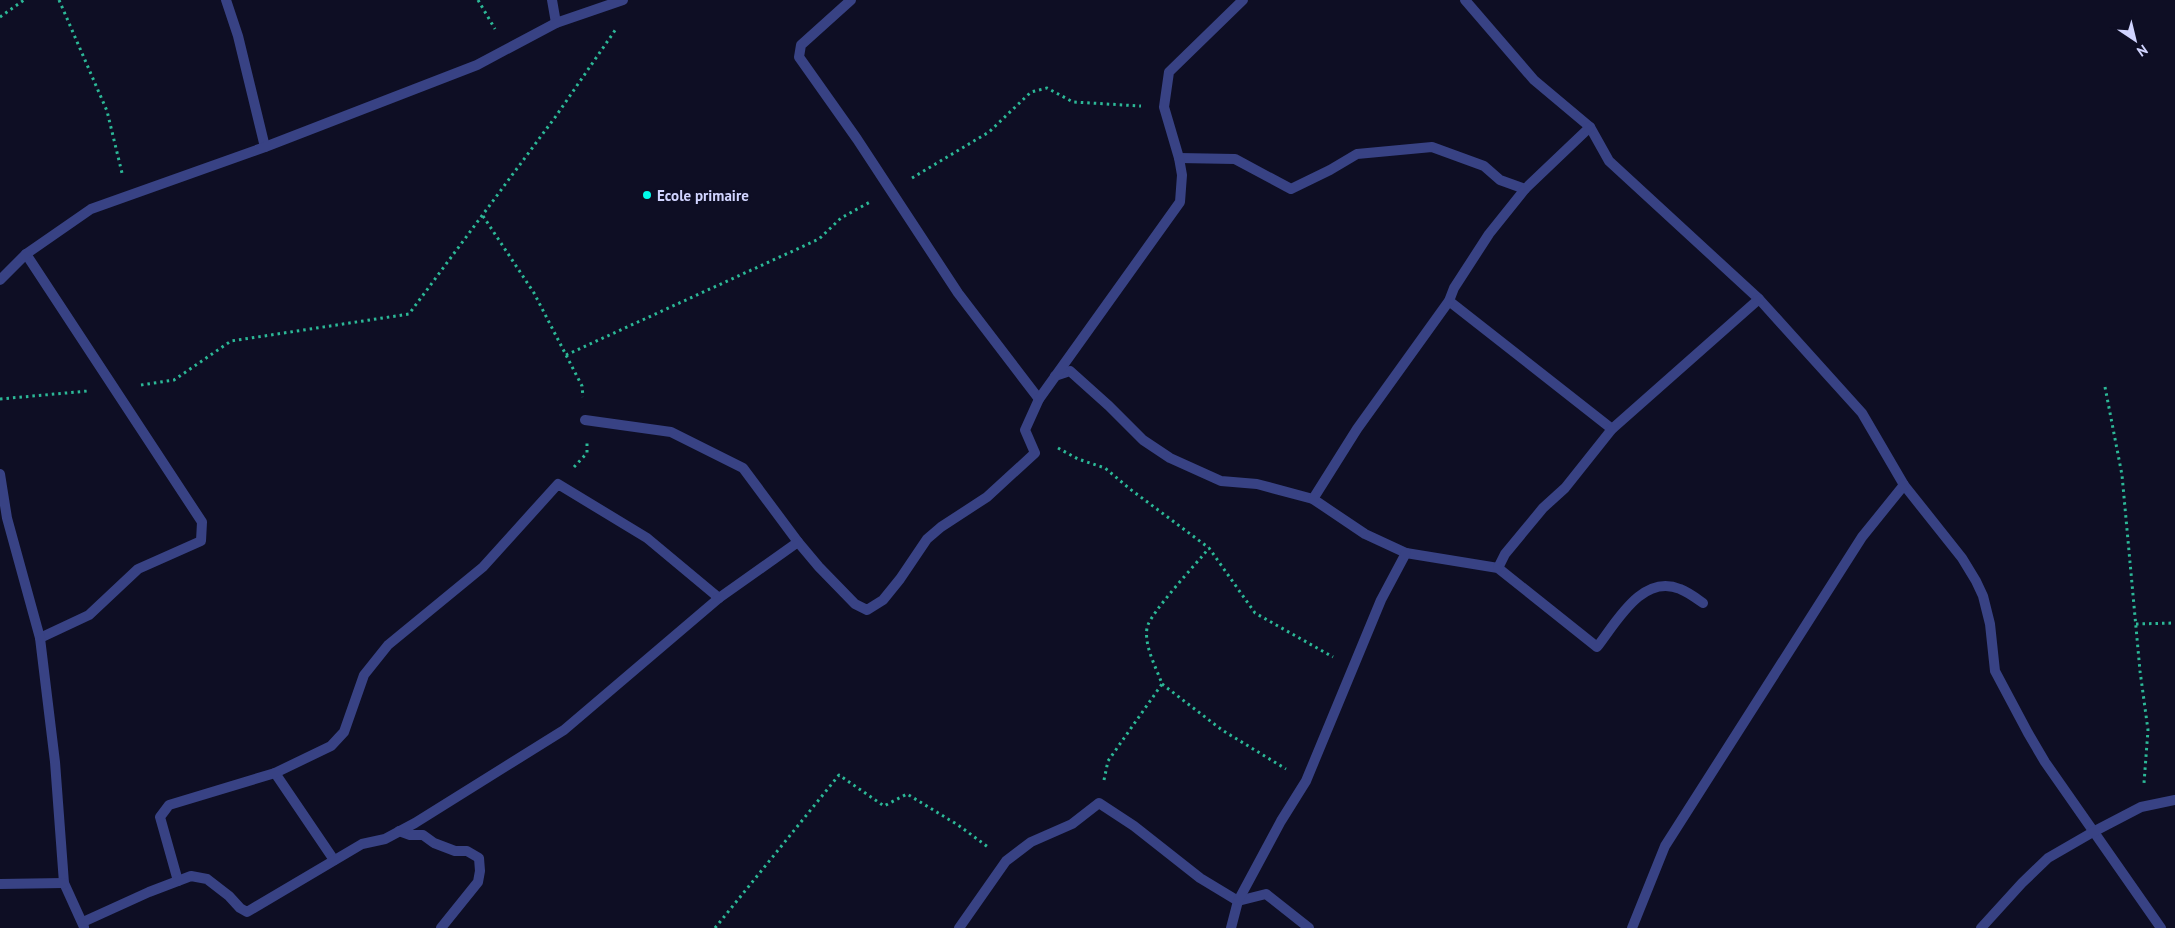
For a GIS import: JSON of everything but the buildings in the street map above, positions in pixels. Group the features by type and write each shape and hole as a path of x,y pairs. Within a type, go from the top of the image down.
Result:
{"street":[{"path":"226,0 238,36 265,146"},
{"path":"552,0 556,23"},
{"path":"0,280 26,254 90,209 265,146 477,65 556,23 623,0"},
{"path":"851,0 801,45 799,57 891,190 958,293 1039,398"},
{"path":"585,420 670,432 743,468 798,542 855,604 866,610 883,600 927,539 941,527 987,497 1035,453 1025,430 1039,398 1180,202 1182,175 1164,107 1169,72 1243,0"},
{"path":"1465,0 1534,80 1590,127 1609,161 1759,299 1862,413 1904,485 1962,558 1976,581 1983,596 1990,624 1995,671 2045,762 2161,928"},
{"path":"1313,499 1357,428 1449,301 1454,288 1489,234 1526,189 1590,127"},
{"path":"1179,158 1236,159 1291,189 1357,154 1432,146 1484,166 1500,180 1526,189"},
{"path":"26,254 202,522 201,541 138,569 89,615 40,638"},
{"path":"1498,568 1510,548 1543,508 1571,481 1612,429 1759,299"},
{"path":"1449,301 1612,429"},
{"path":"1055,376 1070,371 1110,406 1144,440 1170,458 1199,472 1221,481 1257,484 1313,499 1365,534 1406,553 1498,568 1597,647 1636,597 1650,589 1663,585 1679,588 1703,603"},
{"path":"0,474 7,518 40,638 55,762 64,883 84,925 191,876 207,879 247,912 258,907 362,844 384,839 399,831 564,730 719,598 798,542"},
{"path":"178,881 160,817 169,805 275,774 330,746 344,732 364,675 388,645 483,567 558,484 647,538 719,598"},
{"path":"1632,928 1666,846 1862,537 1904,485"},
{"path":"1231,928 1238,901 1281,821 1306,781 1381,600 1406,553"},
{"path":"275,774 334,860"},
{"path":"1981,928 2048,858 2093,832 2141,808 2175,800"},
{"path":"959,928 1006,861 1031,842 1072,824 1099,803 1134,826 1200,878 1238,901 1266,894 1309,928"},
{"path":"399,831 423,835 434,843 455,851 468,851 479,858 480,872 478,882 442,928"},
{"path":"0,884 64,883"}],"path":[{"path":"0,17 24,0"},
{"path":"60,0 106,111 128,196"},
{"path":"478,0 507,50"},
{"path":"0,399 114,389 174,380 231,341 409,314 556,116 620,23"},
{"path":"566,355 819,239 841,218 989,132 1031,92 1047,88 1073,102 1164,107"},
{"path":"483,216 534,293 582,386 587,453 558,484"},
{"path":"2105,387 2122,476 2148,730 2141,808"},
{"path":"1025,430 1078,459 1105,468 1130,490 1209,548 1254,613 1353,668"},
{"path":"1209,548 1170,594 1147,626 1147,642 1162,684 1222,730 1306,781"},
{"path":"2136,624 2175,623"},
{"path":"1099,803 1108,761 1162,684"},
{"path":"715,928 839,775 884,806 907,794 958,825 1006,861"}],"place":[{"name":"Ecole primaire","path":"647,195"}]}
